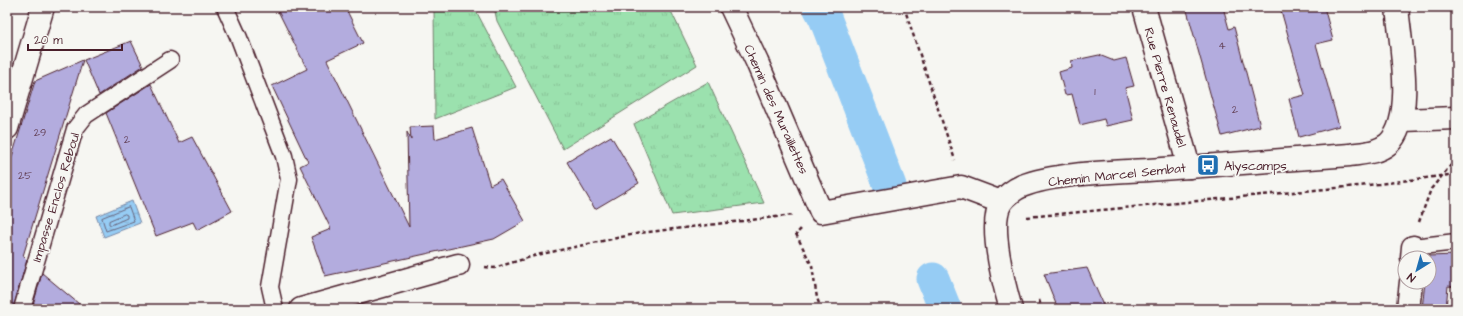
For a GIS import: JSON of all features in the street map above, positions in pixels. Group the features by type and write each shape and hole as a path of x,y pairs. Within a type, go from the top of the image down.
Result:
{"street":[{"path":"7,128 43,7"},
{"name":"Chemin des Muraillettes","path":"731,7 757,62 821,212"},
{"name":"Rue Pierre Renaudel","path":"1144,7 1189,167"},
{"path":"1397,7 1406,97 1403,120 1456,118"},
{"name":"Chemin Marcel Sembat","path":"1001,202 1022,186 1057,178 1373,152 1388,144 1403,120"},
{"path":"821,212 961,187 1001,202 996,215 995,228 1004,282 1011,309"},
{"path":"301,309 458,266"},
{"path":"1408,309 1410,290"}],"lane":[{"path":"225,7 239,38 284,156 289,179 270,287 275,309"},
{"name":"Impasse Enclos Reboul","path":"22,309 75,129 86,115 170,60"},
{"path":"1425,250 1456,242"}],"path":[{"path":"904,7 953,150 961,187"},
{"path":"1413,250 1417,226 1431,189 1456,159"},
{"path":"1023,217 1379,184 1456,174"},
{"path":"458,266 494,268 538,256 640,233 821,212"},
{"path":"821,212 796,234 812,266 817,298 822,309"}],"green space":[{"path":"434,7 474,7 516,87 435,119"},
{"path":"494,7 669,7 697,65 563,149 497,21"},
{"path":"708,82 764,203 672,215 634,124"}],"water":[{"path":"132,201 140,223 104,237 96,216"}],"building":[{"path":"276,7 345,7 363,43 327,60 409,227 407,132 411,140 410,127 434,126 435,139 472,128 490,185 501,179 525,221 494,239 325,276 311,237 331,229 300,166 308,162 272,86 307,69"},
{"path":"1186,7 1223,7 1229,29 1234,27 1260,126 1222,136"},
{"path":"1280,7 1324,7 1333,40 1316,44 1339,126 1299,137 1289,99 1305,95"},
{"path":"131,41 143,66 99,95 84,60"},
{"path":"1099,55 1114,61 1126,58 1134,86 1125,88 1133,120 1106,126 1104,119 1080,125 1072,94 1065,95 1059,72 1072,68 1071,61"},
{"path":"83,60 23,256 27,260 13,309 7,309 7,173 35,81"},
{"path":"151,84 179,143 192,137 232,211 197,230 193,222 156,236 106,113"},
{"path":"611,136 639,183 595,209 567,162"},
{"path":"1456,255 1456,287 1448,286 1446,309 1422,309 1424,290 1437,290 1437,256"},
{"path":"1087,268 1105,309 1058,309 1044,274"},
{"path":"42,273 85,309 32,309"}],"waterway":[{"path":"819,7 825,18 890,186 888,182"},
{"path":"933,279 945,309"}],"place":[{"name":"Alyscamps","path":"1208,165"}]}
